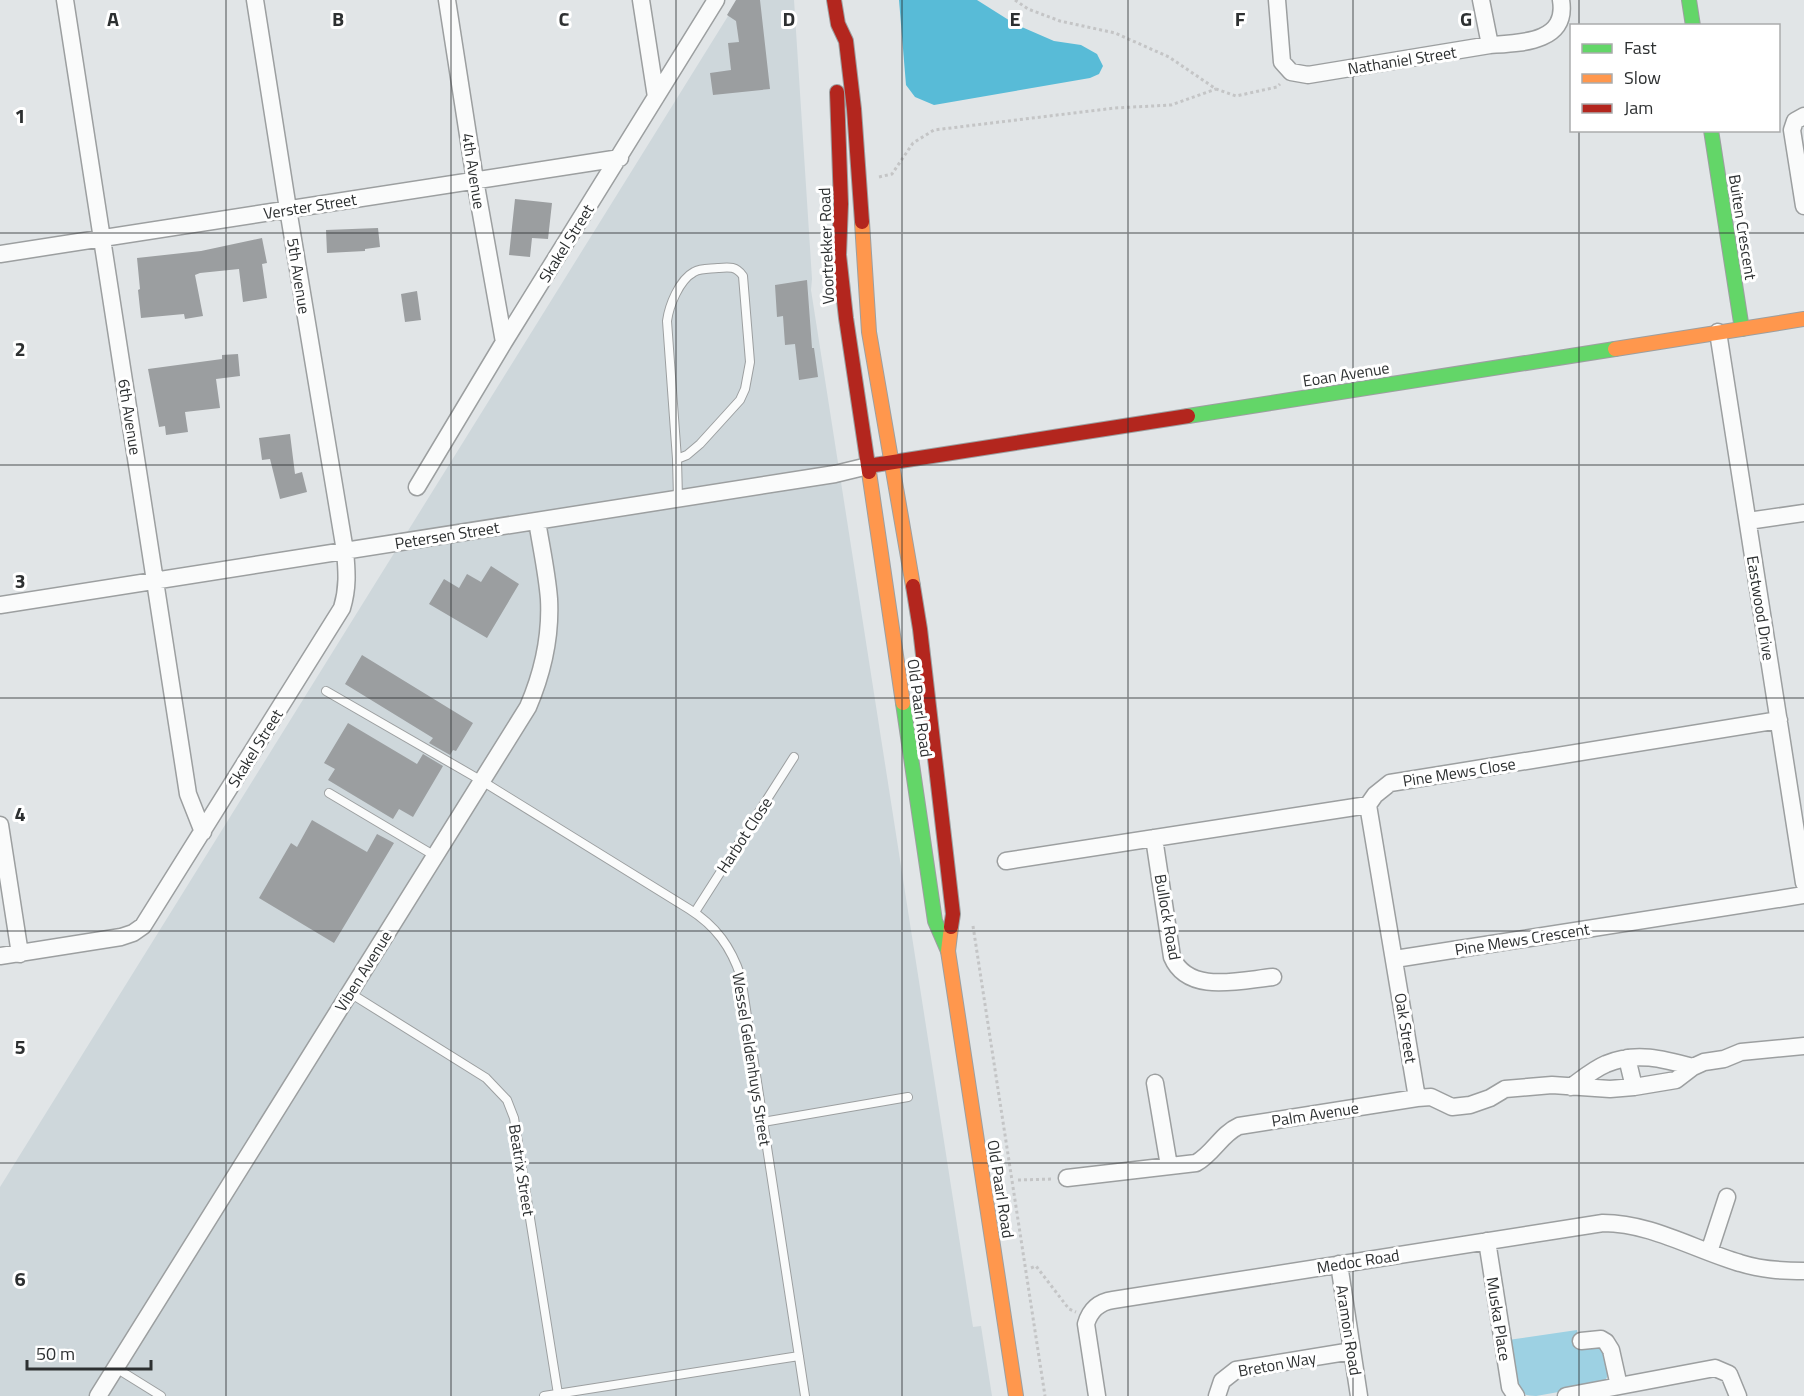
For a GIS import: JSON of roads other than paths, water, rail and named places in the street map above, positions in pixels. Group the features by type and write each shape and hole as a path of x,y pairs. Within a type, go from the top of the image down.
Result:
{"main road":[{"name":"Voortrekker Road","path":"834,0 838,24 846,41 854,109 869,332 884,424 893,463"},
{"path":"1689,0 1693,24"},
{"name":"Voortrekker Road","path":"838,24 834,44 841,204 839,255 868,466"},
{"name":"Buiten Crescent","path":"1711,132 1742,328"},
{"name":"Eoan Avenue","path":"893,463 1804,319"},
{"name":"Petersen Street","path":"868,466 893,463"},
{"name":"Old Paarl Road","path":"893,463 920,629 953,914 948,951"},
{"name":"Old Paarl Road","path":"868,466 935,921 948,951 1016,1396"}],"street":[{"name":"6th Avenue","path":"65,0 188,794 203,832"},
{"name":"5th Avenue","path":"255,0 345,551"},
{"name":"4th Avenue","path":"447,0 475,180 504,342"},
{"path":"640,0 656,97"},
{"name":"Skakel Street","path":"417,487 716,0"},
{"name":"Nathaniel Street","path":"1278,0 1282,62 1291,72 1308,75 1490,45 1517,43 1549,35 1563,13 1560,0"},
{"path":"1481,0 1490,45"},
{"path":"1804,116 1795,121 1792,130 1804,206"},
{"name":"Verster Street","path":"0,254 620,158"},
{"name":"Eastwood Drive","path":"1718,332 1804,884"},
{"name":"Petersen Street","path":"0,605 835,474 868,466"},
{"path":"1748,521 1804,513"},
{"name":"Viben Avenue","path":"98,1396 528,707 543,666 549,629 549,597 537,521"},
{"name":"Skakel Street","path":"20,954 121,937 143,926 342,608 347,592 348,576 345,551"},
{"name":"Pine Mews Close","path":"1368,805 1375,795 1390,783 1779,720"},
{"path":"1006,861 1368,805 1395,959"},
{"path":"0,825 20,954 0,956"},
{"name":"Bullock Road","path":"1154,838 1172,957 1180,971 1195,980 1210,982 1273,977"},
{"name":"Pine Mews Crescent","path":"1395,959 1804,895"},
{"name":"Oak Street","path":"1395,959 1418,1098"},
{"name":"Palm Avenue","path":"1066,1178 1199,1161 1227,1133 1239,1126 1418,1098 1431,1097 1452,1107 1470,1105 1490,1098 1505,1089 1552,1085 1610,1089 1634,1087 1676,1080 1692,1067 1741,1052 1804,1046"},
{"path":"1571,1086 1606,1064 1627,1058 1659,1057 1692,1067"},
{"path":"1627,1058 1634,1087"},
{"path":"1155,1083 1169,1166"},
{"path":"1709,1252 1726,1197"},
{"name":"Medoc Road","path":"1097,1396 1086,1331 1088,1317 1096,1307 1107,1301 1603,1223 1616,1223 1645,1229 1740,1263 1770,1270 1804,1271"},
{"name":"Muska Place","path":"1487,1241 1510,1387 1515,1396"},
{"name":"Aramon Road","path":"1339,1264 1359,1396"},
{"path":"1581,1341 1601,1339 1609,1346 1619,1386"},
{"name":"Breton Way","path":"1217,1396 1222,1381 1236,1370 1352,1351"},
{"path":"1566,1396 1715,1368 1729,1374 1733,1379 1738,1396"}],"lane":[{"path":"677,459 687,455 700,444 740,400 745,389 750,362 743,276 736,268 697,270 688,277 673,299 669,310 667,321 678,499"},
{"name":"Wessel Geldenhuys Street","path":"326,691 482,782 695,912 720,935 736,962 741,977 805,1396"},
{"name":"Harbot Close","path":"695,912 794,757"},
{"path":"329,793 435,856"},
{"name":"Beatrix Street","path":"350,993 486,1078 507,1100 514,1118 558,1394"},
{"path":"763,1122 908,1097"},
{"path":"544,1396 799,1356"},
{"path":"116,1368 161,1396"}]}
